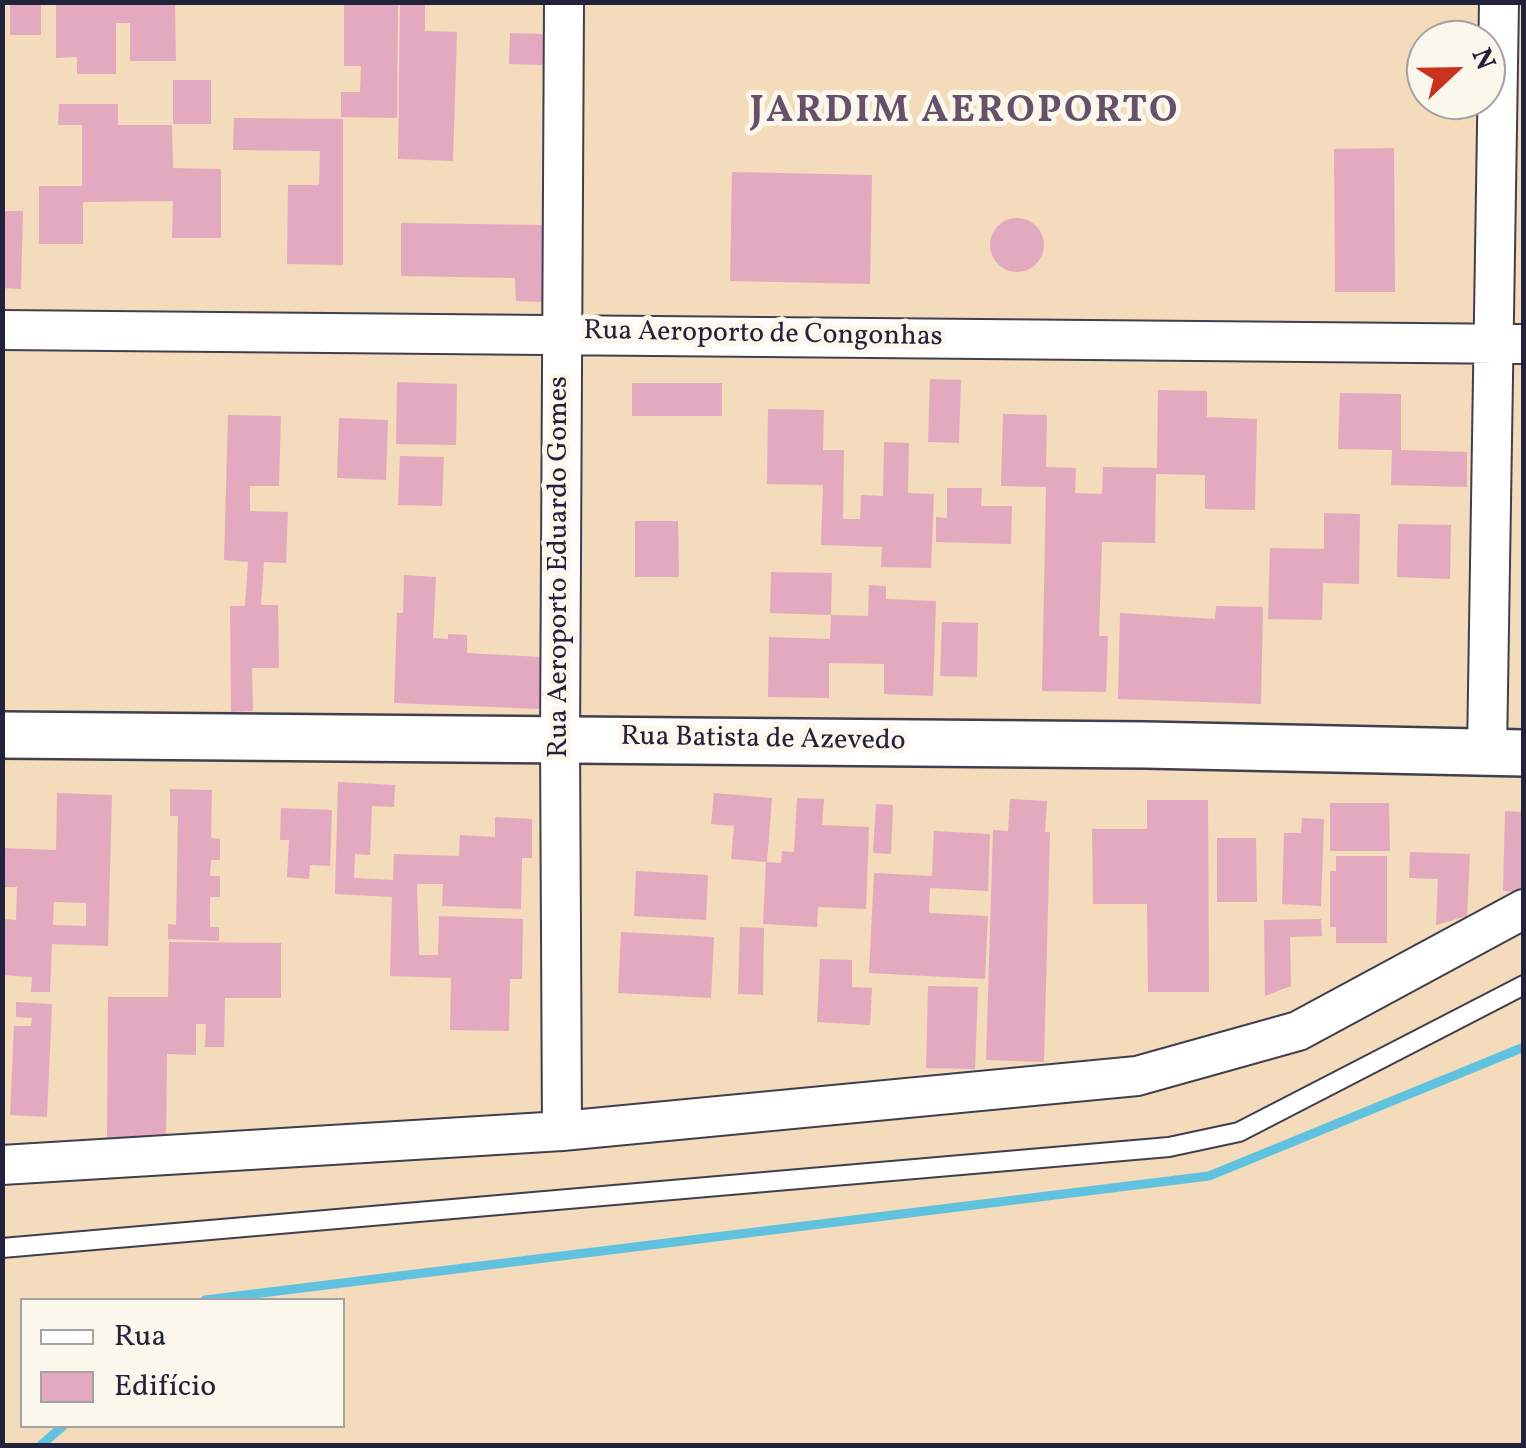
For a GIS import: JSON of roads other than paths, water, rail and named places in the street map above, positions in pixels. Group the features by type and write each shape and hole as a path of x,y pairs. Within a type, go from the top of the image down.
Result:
{"street":[{"name":"Rua Aeroporto Eduardo Gomes","path":"562,1131 564,2"},
{"path":"1499,2 1508,344 1505,753"},
{"name":"Rua Aeroporto de Congonhas","path":"2,330 1508,344"},
{"name":"Rua Batista de Azevedo","path":"2,735 1505,753"},
{"path":"2,1165 562,1131 1137,1076 1298,1031 1524,909"}],"lane":[{"path":"2,1248 1169,1146 1240,1132 1524,985"}],"waterway":[{"path":"221,1298 1209,1176 1524,1047"},
{"path":"40,1446 61,1428"}],"district":[{"name":"JARDIM AEROPORTO","path":"965,114"}]}
